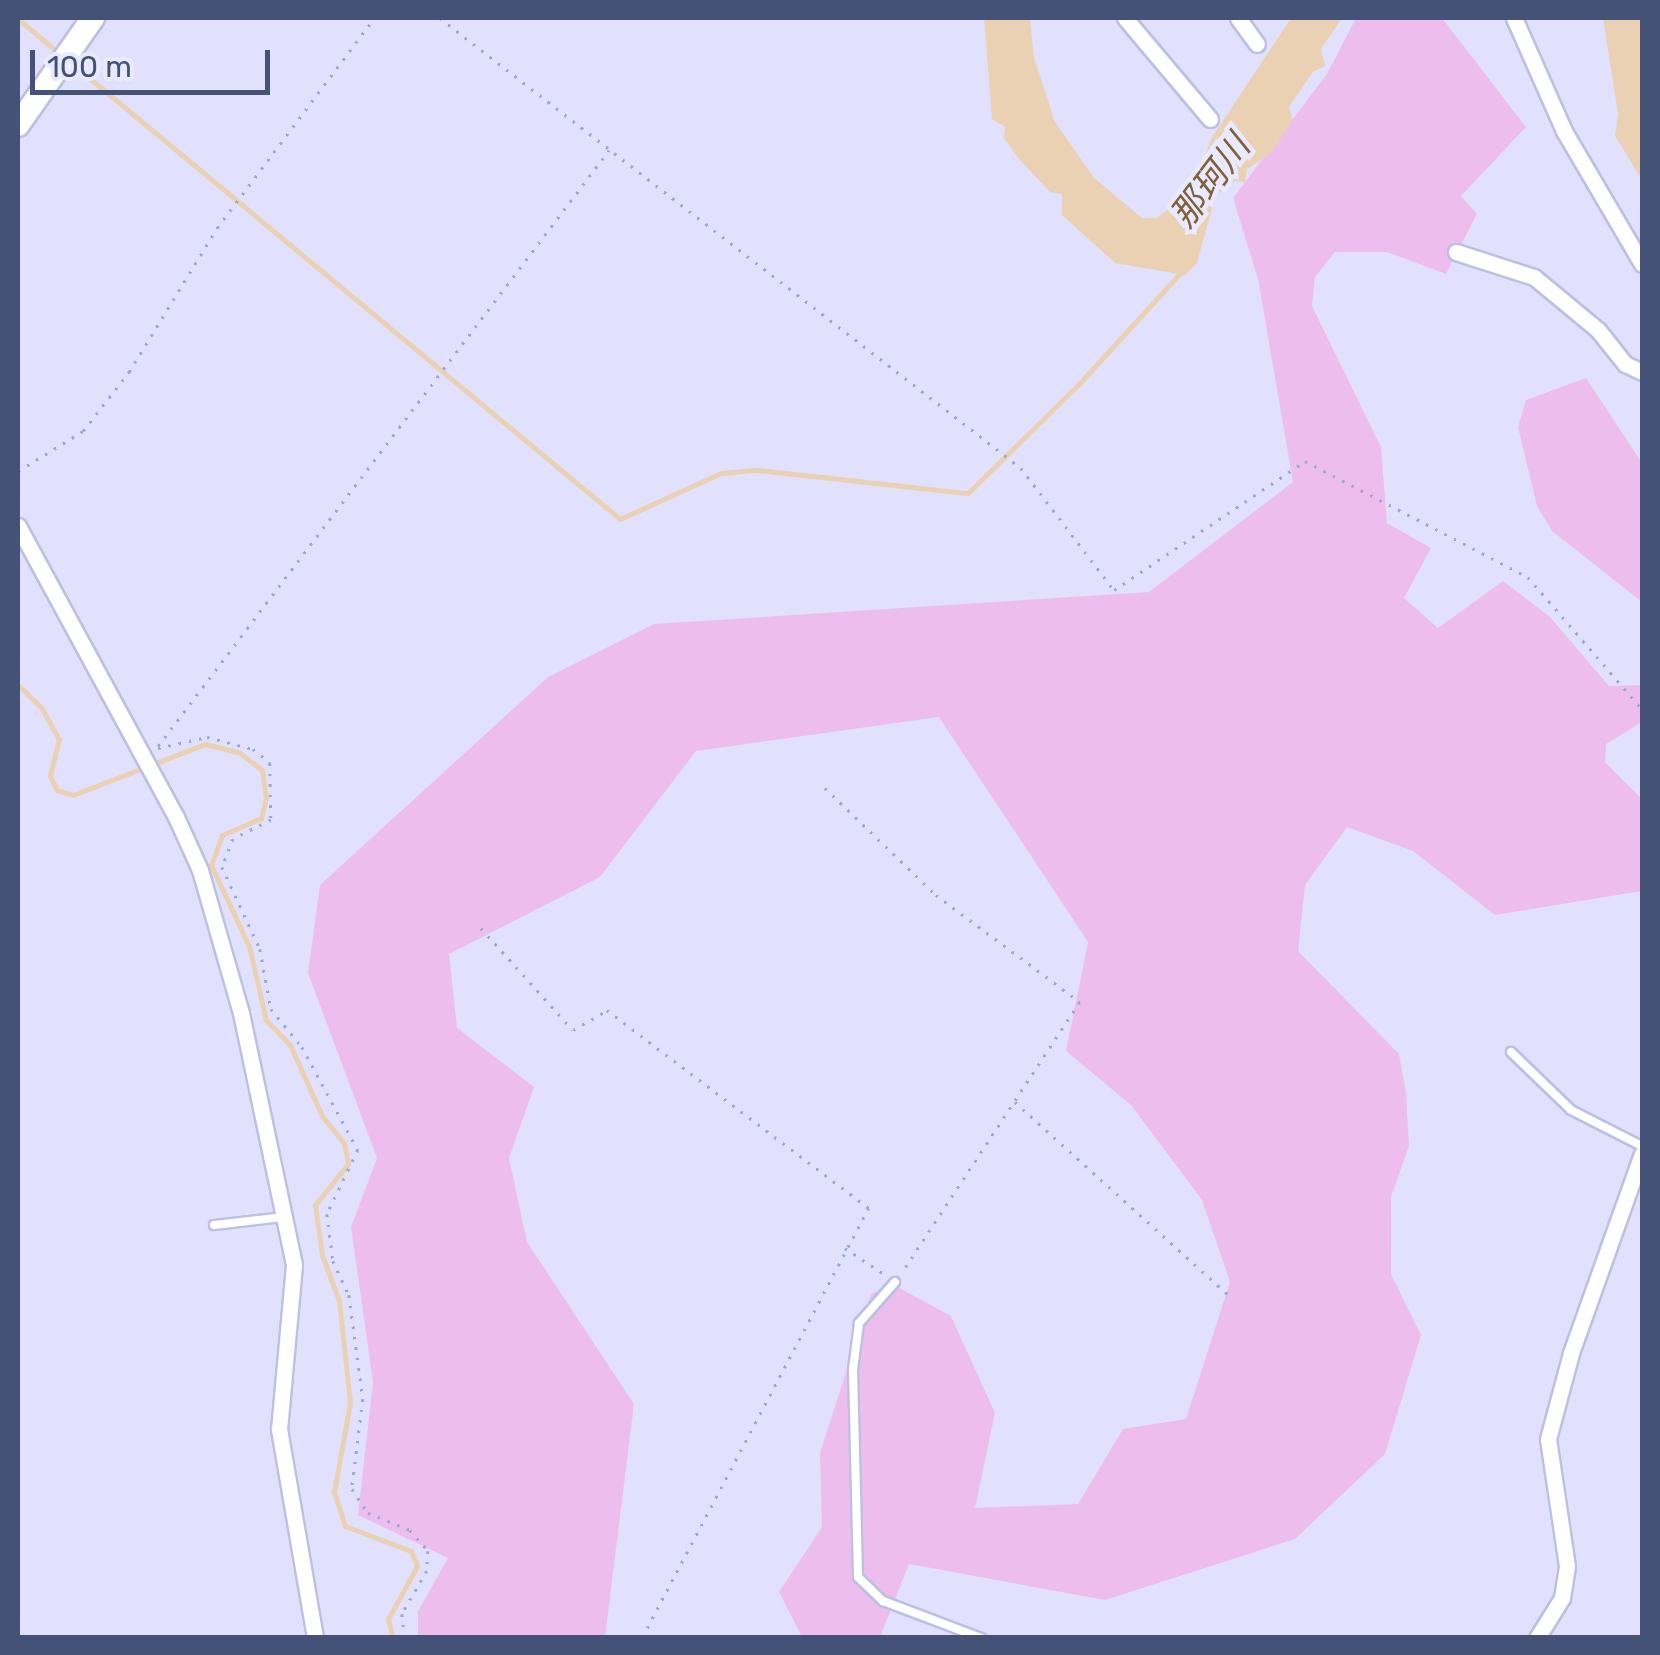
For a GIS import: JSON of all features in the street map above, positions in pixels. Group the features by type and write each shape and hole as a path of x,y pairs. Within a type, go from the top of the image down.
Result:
{"main road":[{"path":"18,125 93,18"}],"street":[{"path":"1125,18 1210,119"},
{"path":"1238,18 1257,44"},
{"path":"1514,18 1572,147 1642,264"},
{"path":"1456,252 1534,277 1598,330 1625,364 1642,372"},
{"path":"18,526 200,870 241,1013 294,1265 278,1429 315,1638"},
{"path":"1537,1638 1562,1598 1567,1566 1548,1439 1570,1353 1642,1154"}],"lane":[{"path":"1510,1052 1571,1110 1642,1146"},
{"path":"214,1224 284,1217"},
{"path":"896,1282 859,1324 852,1370 858,1578 883,1601 981,1638"}],"path":[{"path":"18,471 82,431 129,372 217,228 374,18"},
{"path":"440,18 1021,468 1114,590 1305,460 1528,577 1642,708"},
{"path":"406,1638 402,1614 427,1571 428,1551 410,1530 368,1513 352,1489 363,1398 349,1295 333,1261 327,1214 358,1150 326,1101 308,1056 272,1009 260,949 222,867 233,839 271,820 270,763 252,748 208,737 157,748 610,149"},
{"path":"825,788 936,895 1080,1002 896,1282 844,1247"},
{"path":"481,928 573,1030 607,1010 869,1208 844,1247 642,1638"},
{"path":"1014,1102 1044,1121 1132,1212 1232,1297"}],"shaded area":[{"path":"1356,18 1442,18 1526,127 1461,196 1477,214 1446,274 1387,252 1335,252 1315,277 1312,306 1381,447 1387,523 1431,548 1404,598 1438,628 1503,581 1550,617 1609,686 1642,685 1642,722 1606,744 1605,762 1642,799 1642,891 1495,915 1413,851 1347,827 1305,885 1298,951 1399,1054 1406,1093 1409,1146 1391,1197 1391,1274 1421,1335 1385,1454 1295,1539 1105,1600 909,1564 880,1637 802,1637 779,1592 822,1527 820,1453 871,1294 892,1284 951,1316 995,1413 975,1508 1078,1504 1123,1429 1186,1419 1230,1282 1202,1200 1131,1105 1066,1051 1088,942 939,717 696,751 600,877 449,954 457,1028 534,1087 509,1158 527,1242 634,1404 605,1637 418,1637 418,1611 448,1558 358,1515 373,1382 351,1227 377,1158 308,973 320,885 548,677 654,624 1149,592 1293,482 1258,279 1233,198 1327,74"},
{"path":"1586,378 1642,463 1642,602 1552,531 1537,506 1518,427 1526,400"}],"water":[{"name":"那珂川","path":"984,18 1030,19 1034,58 1055,122 1094,178 1142,218 1156,218 1192,193 1211,139 1291,18 1342,18 1321,49 1325,66 1313,72 1289,107 1293,120 1271,153 1247,169 1245,182 1235,181 1216,195 1197,263 1185,275 1115,263 1062,215 1062,194 1050,192 1018,158 1004,138 1005,127 992,119"},
{"path":"1603,18 1642,18 1642,180 1615,136 1618,114"}],"waterway":[{"path":"18,19 61,55"},
{"path":"70,62 620,519 721,473 758,470 968,493 1078,385 1183,270"},
{"path":"18,685 41,707 59,739 50,776 57,790 73,795 205,744 240,753 262,770 266,798 261,818 222,835 211,865 249,946 266,1020 290,1045 322,1116 344,1143 348,1164 315,1205 322,1255 339,1301 350,1403 334,1492 345,1526 411,1551 417,1566 388,1619 393,1638"}]}
